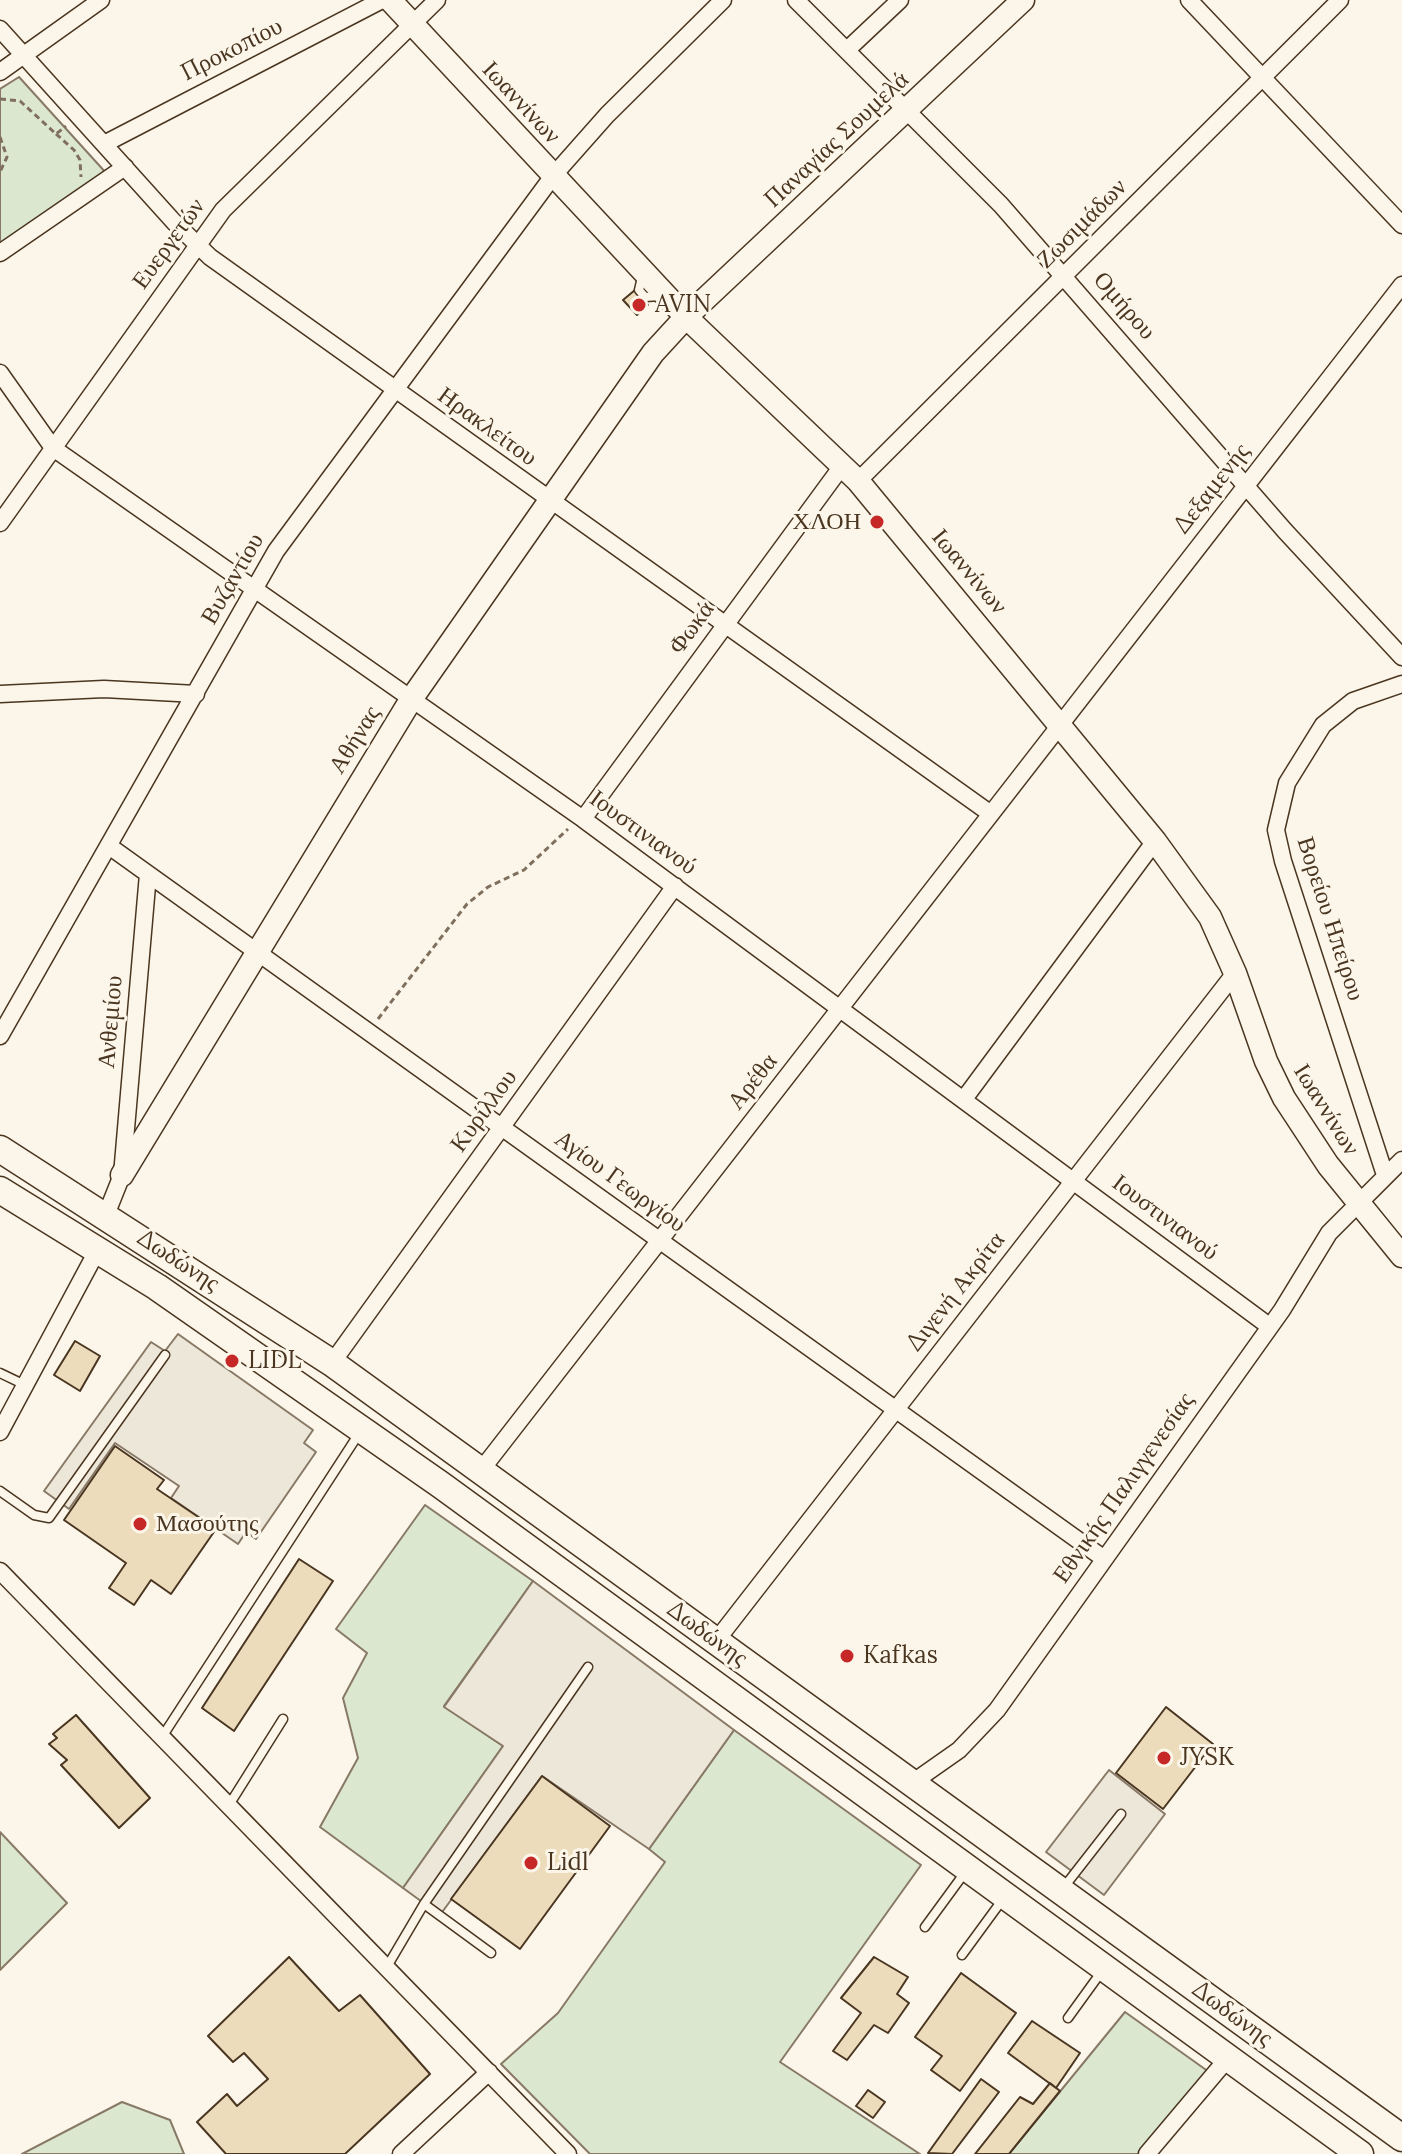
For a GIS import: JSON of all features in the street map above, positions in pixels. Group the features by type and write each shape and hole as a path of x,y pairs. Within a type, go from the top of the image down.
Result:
{"main road":[{"name":"Ιωαννίνων","path":"390,0 686,317 850,473 1061,724 1201,902 1235,973 1266,1061 1284,1098 1312,1144 1402,1256"},
{"name":"Παναγίας Σουμελά","path":"686,317 1023,0"},
{"name":"Αθήνας","path":"122,1175 412,698 653,353 686,317"},
{"name":"Δωδώνης","path":"0,1149 332,1363 1402,2138"},
{"name":"Δωδώνης","path":"0,1190 230,1337 362,1429 969,1867 1228,2058 1344,2149"}],"street":[{"path":"0,72 101,0"},
{"name":"Προκοπίου","path":"104,144 382,0"},
{"name":"Ευεργετών","path":"0,523 196,244 248,182 437,0"},
{"name":"Βυζαντίου","path":"0,1036 276,551 553,176 607,115 723,0"},
{"name":"Ομήρου","path":"796,0 907,109 1065,275 1246,484 1402,657"},
{"path":"848,49 900,0"},
{"path":"1189,0 1402,225"},
{"name":"Ζωσιμάδων","path":"850,473 1065,275 1340,0"},
{"name":"Ηρακλείτου","path":"0,29 196,244 393,390 991,814"},
{"path":"0,253 125,167"},
{"name":"Δεξαμενής","path":"1061,724 1402,285"},
{"name":"Ιουστινιανού","path":"0,373 53,448 583,819 1269,1326"},
{"name":"Φωκά","path":"583,819 724,625 850,473"},
{"name":"Βορείου Ηπείρου","path":"1385,1175 1283,861 1276,830 1287,783 1323,725 1353,701 1402,684"},
{"path":"0,694 104,689 196,694"},
{"name":"Αρέθα","path":"482,1469 1061,724"},
{"path":"964,1099 1155,841"},
{"name":"Αγίου Γεωργίου","path":"109,846 1103,1558"},
{"name":"Ανθεμίου","path":"122,1175 148,874"},
{"name":"Κυρίλλου","path":"332,1363 675,886"},
{"name":"Διγενή Ακρίτα","path":"716,1641 1235,973"},
{"name":"Εθνικής Παλιγγενεσίας","path":"912,1783 959,1750 997,1710 1289,1301 1329,1233 1356,1202 1402,1160"},
{"name":"Αθήνας","path":"106,1215 122,1175"},
{"path":"0,1432 97,1251"},
{"path":"0,1571 388,1965 568,2154"},
{"path":"1147,2154 1228,2058"},
{"path":"401,2154 489,2072"}],"lane":[{"path":"0,1491 34,1515 49,1518 165,1355"},
{"path":"0,1373 25,1385"},
{"path":"162,1737 362,1429"},
{"path":"388,1965 424,1904 588,1667"},
{"path":"229,1805 283,1719"},
{"path":"1061,1891 1121,1814"},
{"path":"925,1927 969,1867"},
{"path":"962,1955 1006,1895"},
{"path":"424,1904 491,1953"},
{"path":"1068,2018 1105,1968"}],"path":[{"path":"0,99 20,101 80,160 81,180 76,186"},
{"path":"56,134 79,116"},
{"path":"0,137 7,157 0,172"},
{"path":"368,1032 467,904 488,887 524,870 562,833 583,819"}],"green space":[{"path":"19,77 107,174 0,247 0,89"},
{"path":"425,1505 533,1581 444,1706 503,1746 403,1888 320,1827 358,1758 343,1698 367,1653 336,1629"},
{"path":"734,1730 921,1865 780,2062 920,2154 590,2154 501,2064 558,2013 665,1862 649,1849"},
{"path":"0,1832 67,1903 0,1970"},
{"path":"1125,2012 1209,2072 1138,2154 1009,2154"},
{"path":"122,2102 170,2120 184,2154 22,2154"}],"shaded area":[{"path":"178,1334 313,1430 304,1443 316,1452 256,1539 246,1532 238,1544 171,1498 179,1486 115,1443 69,1509 44,1491 151,1342 165,1351"},
{"path":"533,1581 734,1730 649,1849 542,1776 440,1915 403,1888 503,1746 444,1707"},
{"path":"1109,1770 1165,1814 1104,1895 1046,1852"}],"building":[{"path":"635,290 648,305 637,315 623,300"},
{"path":"75,1341 100,1356 80,1391 54,1375"},
{"name":"Μασούτης","path":"115,1446 164,1480 157,1489 216,1529 171,1594 151,1580 134,1605 109,1588 126,1563 64,1520"},
{"path":"299,1559 333,1581 234,1731 202,1708"},
{"name":"JYSK","path":"1166,1707 1213,1744 1163,1809 1116,1773"},
{"path":"76,1715 150,1798 119,1828 61,1765 67,1760 49,1744 57,1738 53,1734"},
{"name":"Lidl","path":"542,1776 610,1826 520,1949 451,1899"},
{"path":"289,1957 339,2011 360,1995 430,2074 345,2154 226,2154 197,2122 227,2094 237,2106 268,2079 244,2053 233,2062 208,2036"},
{"path":"874,1957 908,1977 897,1994 909,2003 888,2033 874,2025 847,2060 833,2051 861,2013 841,1998"},
{"path":"961,1973 1016,2013 960,2091 931,2070 942,2056 915,2037"},
{"path":"1032,2021 1080,2053 1056,2088 1008,2053"},
{"path":"981,2079 999,2092 952,2154 928,2153"},
{"path":"1050,2083 1060,2091 1009,2154 975,2154 1020,2097 1033,2104"},
{"path":"868,2090 885,2102 873,2118 856,2106"}],"place":[{"name":"AVIN","path":"639,305"},
{"name":"ΧΛΟΗ","path":"877,522"},
{"name":"LIDL","path":"232,1361"},
{"name":"Μασούτης","path":"140,1524"},
{"name":"Kafkas","path":"847,1656"},
{"name":"JYSK","path":"1164,1758"},
{"name":"Lidl","path":"531,1863"}]}
